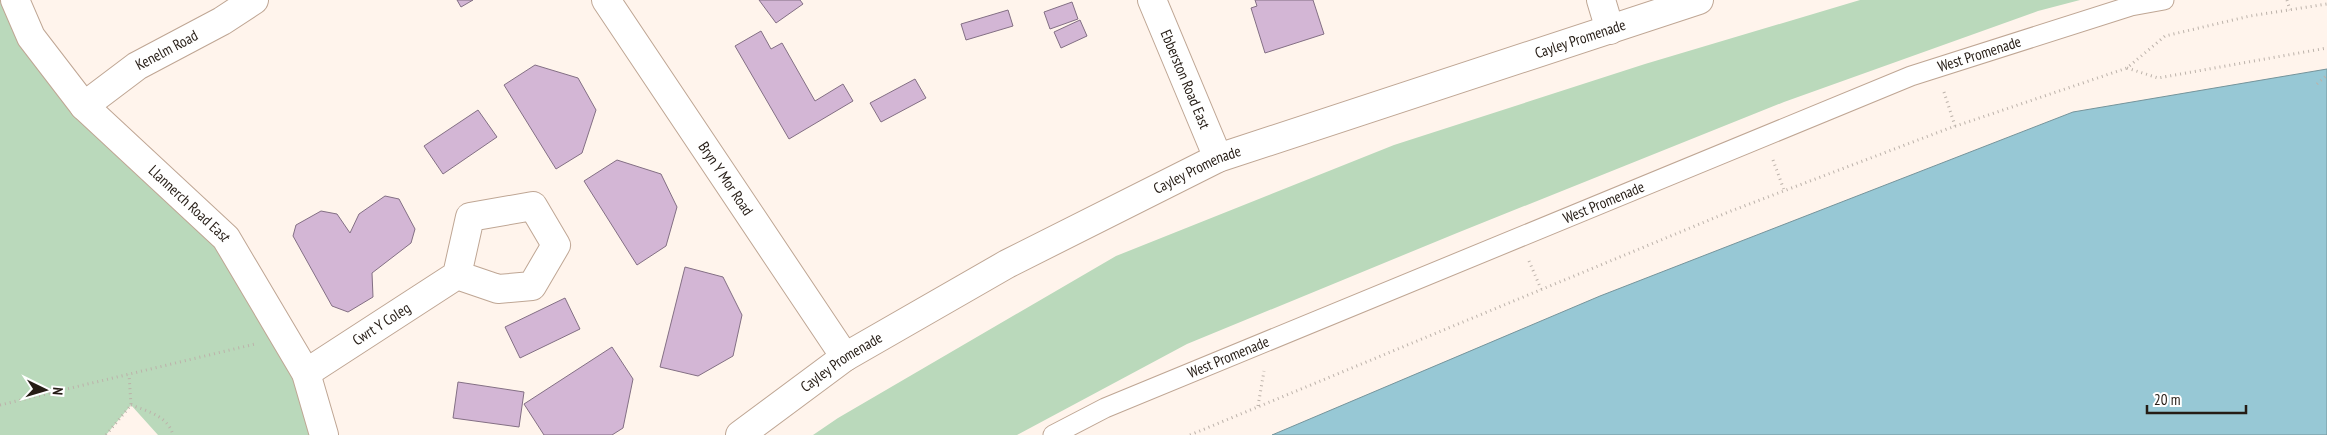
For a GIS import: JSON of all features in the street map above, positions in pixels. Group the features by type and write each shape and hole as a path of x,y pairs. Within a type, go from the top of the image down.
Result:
{"street":[{"name":"Llannerch Road East","path":"15,0 31,37 84,106 226,238 306,373 324,435"},
{"name":"Kenelm Road","path":"84,106 137,66 222,21 254,0"},
{"name":"Bryn Y Mor Road","path":"606,0 845,357"},
{"name":"Ebberston Road East","path":"1152,0 1218,158"},
{"path":"1601,0 1610,30"},
{"name":"Cayley Promenade","path":"740,435 845,357 1007,264 1218,158 1699,0"},
{"name":"Cwrt Y Coleg","path":"306,373 457,275"}],"lane":[{"name":"West Promenade","path":"1054,435 1105,408 1893,83 1937,67 2131,6 2164,0"}],"path":[{"path":"2287,0 2290,10"},
{"path":"1190,435 1731,210 1955,126 2127,68 2165,36 2250,16 2327,4"},
{"path":"2127,68 2158,78 2327,48"},
{"path":"1937,67 1955,126"},
{"path":"2317,84 2327,76"},
{"path":"0,405 284,337"},
{"path":"106,435 131,405 129,374"},
{"path":"131,405 157,414 171,429 173,435"}],"green space":[{"path":"0,0 15,0 31,37 226,238 324,435 158,435 131,405 106,435 0,435"},
{"path":"1860,0 2080,0 2038,11 1784,102 1457,233 1187,344 1017,435 813,435 838,418 1116,256 1394,145 1645,64"}],"water":[{"path":"2327,69 2327,435 1272,435 1600,296 2073,112"}],"building":[{"path":"457,0 473,0 461,7"},
{"path":"759,0 800,0 803,4 776,23"},
{"path":"1255,0 1313,0 1324,34 1265,53 1251,8 1257,6"},
{"path":"1072,2 1078,19 1050,29 1044,12"},
{"path":"1008,10 1013,26 966,40 961,24"},
{"path":"1080,20 1087,36 1061,48 1054,32"},
{"path":"761,31 771,49 782,43 815,101 843,84 853,101 789,139 735,46"},
{"path":"535,65 578,78 596,110 582,153 556,169 504,85"},
{"path":"915,79 926,98 881,122 870,103"},
{"path":"478,110 497,137 443,174 424,146"},
{"path":"617,160 661,174 677,207 666,246 637,265 584,181"},
{"path":"385,196 399,199 415,229 411,243 372,273 373,297 348,312 332,306 293,236 296,225 321,211 337,214 350,233 359,214"},
{"path":"685,267 723,277 742,315 733,356 698,376 660,367"},
{"path":"565,298 580,329 520,358 505,327"},
{"path":"612,347 633,379 623,428 612,435 544,435 524,404"},
{"path":"458,382 524,392 519,427 453,418"}]}
